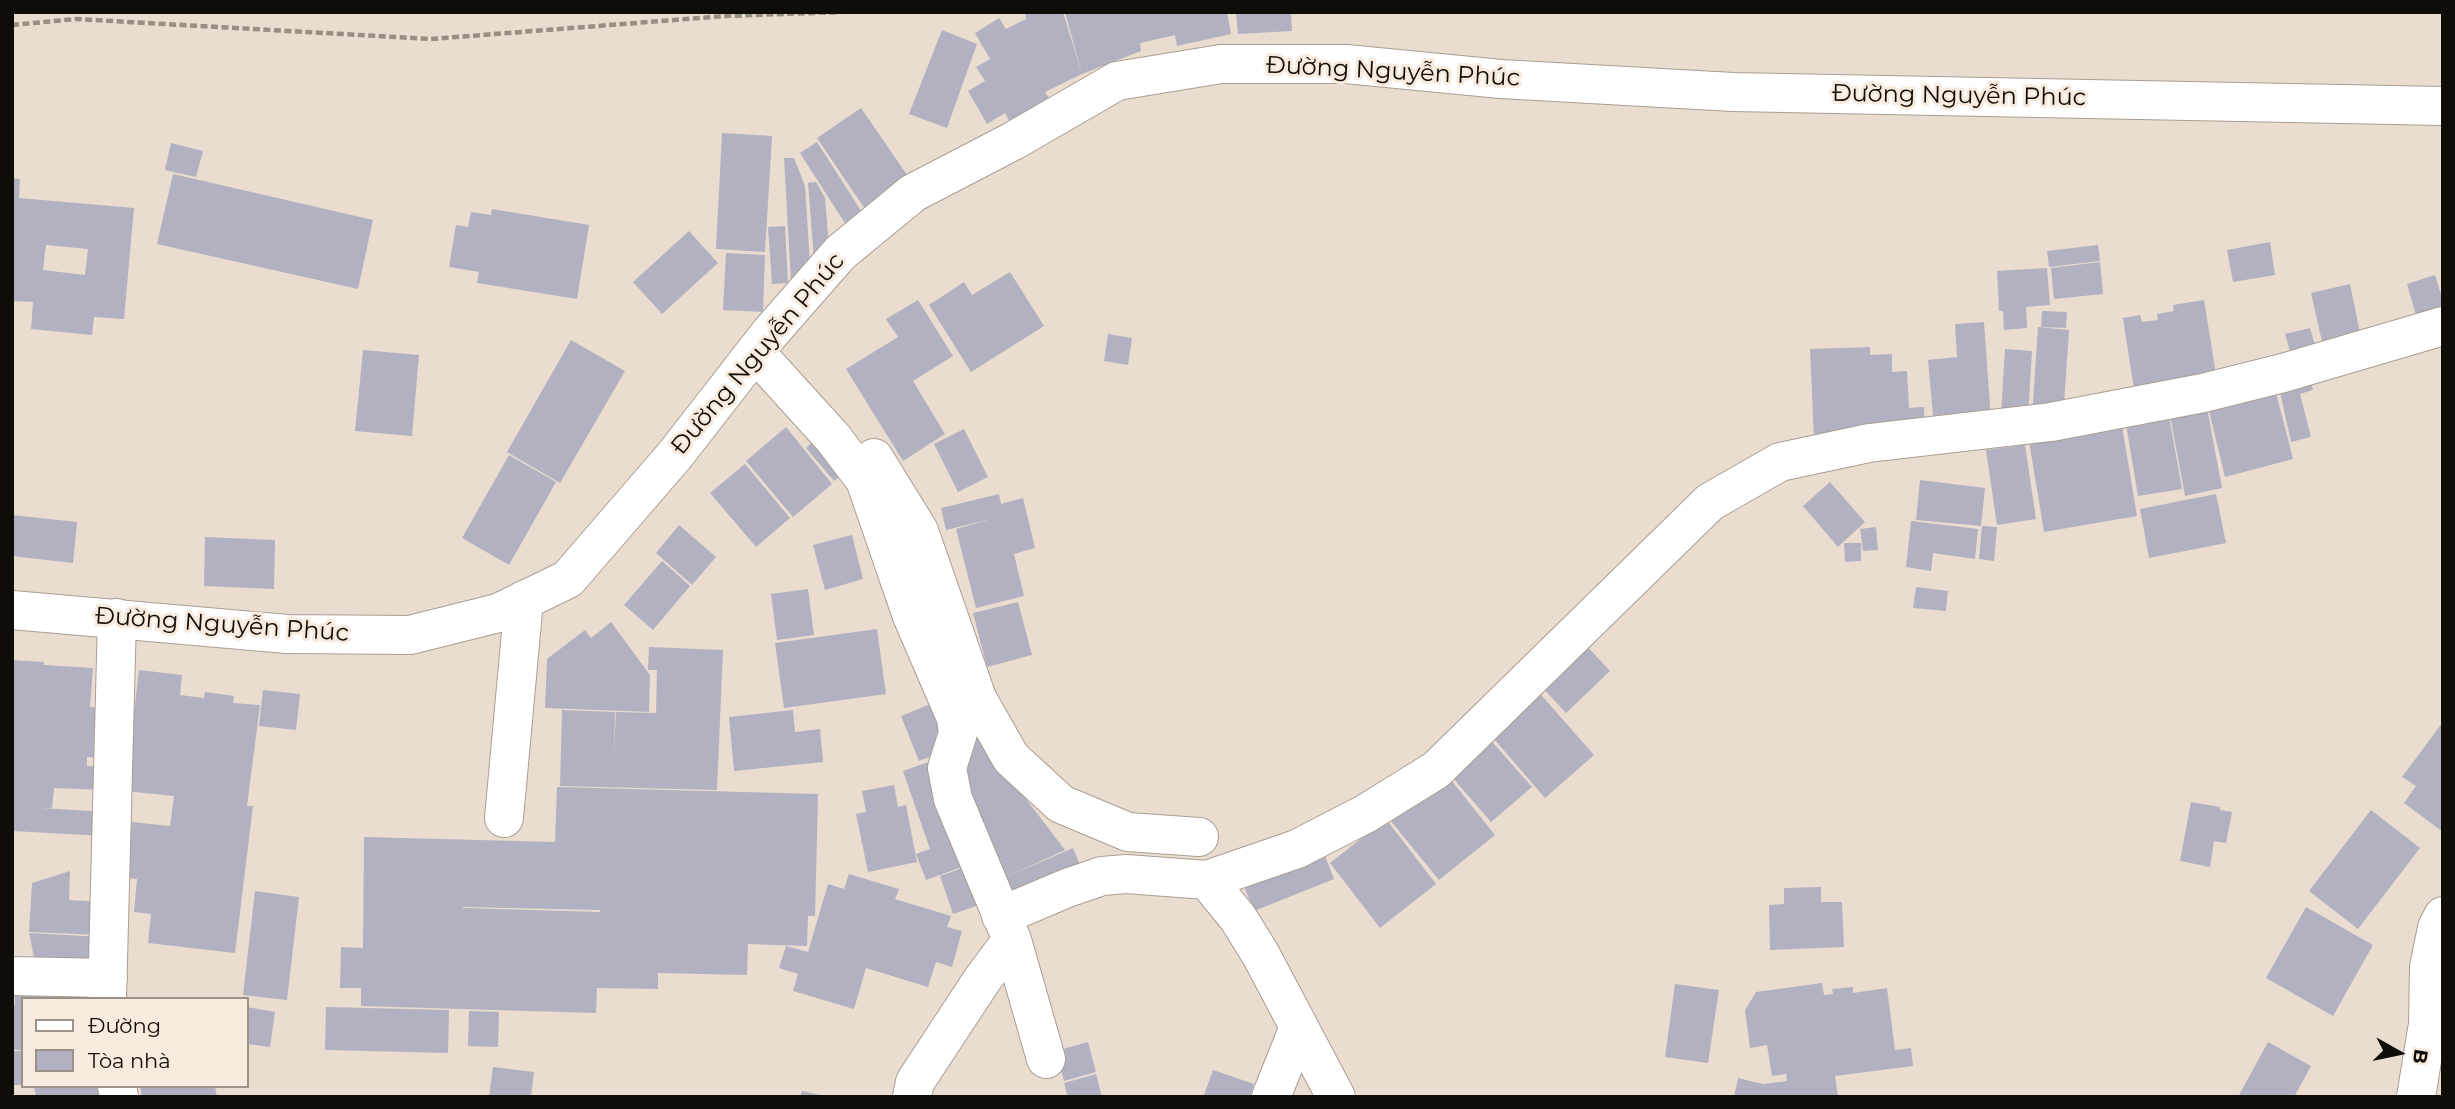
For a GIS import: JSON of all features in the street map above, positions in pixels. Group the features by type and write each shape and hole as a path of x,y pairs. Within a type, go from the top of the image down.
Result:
{"street":[{"name":"Đường Nguyễn Phúc","path":"12,610 287,634 410,635 498,613 568,579 674,455 763,342 840,253 913,193 1013,141 1117,81 1221,64 1346,64 1501,79 1733,92 2443,106"},
{"path":"912,1097 915,1083 982,980 1007,928 1067,888 1102,876 1126,874 1207,880 1297,849 1365,814 1436,770 1710,502 1780,462 1869,443 2051,422 2203,393 2283,373 2443,326"},
{"path":"763,342 858,430 919,531 977,698 1011,758 1061,804 1128,832 1199,837"},
{"path":"763,342 865,480 912,616 956,718 958,733 947,768 953,799 1007,928 1046,1059"},
{"path":"504,818 524,600"},
{"path":"12,976 107,988 117,618"},
{"path":"1207,880 1238,918 1261,955 1336,1097"},
{"path":"2416,1097 2428,1024 2430,967 2437,928 2443,916"},
{"path":"1271,1097 1299,1027"}],"path":[{"path":"12,25 76,19 431,39 726,16 841,12"}],"building":[{"path":"1025,12 1063,12 1082,74 1045,92 1049,98 1010,122 1005,113 987,124 968,91 985,81 976,67 990,59 975,33 999,18 1006,29 1026,19"},
{"path":"1065,12 1227,12 1231,34 1177,46 1175,35 1140,43 1141,51 1082,74"},
{"path":"1236,12 1291,12 1292,31 1238,34"},
{"path":"942,30 977,44 947,128 909,114"},
{"path":"861,108 912,182 867,212 817,138"},
{"path":"722,133 772,136 765,252 716,249"},
{"path":"817,142 865,217 848,228 800,153"},
{"path":"171,143 203,151 196,177 165,170"},
{"path":"784,158 794,158 805,186 811,279 791,281"},
{"path":"173,174 373,220 358,289 157,244"},
{"path":"12,178 20,179 19,198 134,208 124,319 94,317 92,335 31,329 33,302 12,301","holes":["46,245 88,249 85,275 43,270"]},
{"path":"816,182 825,198 830,259 814,260 808,183"},
{"path":"492,209 589,225 577,299 477,283 479,272 449,267 456,225 468,227 471,212 491,215"},
{"path":"785,226 788,283 772,284 768,227"},
{"path":"689,231 718,263 662,314 633,282"},
{"path":"2270,242 2275,275 2233,282 2227,250"},
{"path":"2098,245 2100,261 2049,267 2047,251"},
{"path":"726,253 765,255 763,312 723,310"},
{"path":"2100,262 2103,294 2054,299 2051,268"},
{"path":"2047,268 2050,305 2026,307 2027,328 2004,330 2003,311 1999,311 1997,271"},
{"path":"1010,272 1044,326 971,372 929,305 964,282 972,295"},
{"path":"2435,275 2443,301 2443,314 2418,322 2407,284"},
{"path":"2350,284 2361,338 2323,346 2311,293"},
{"path":"918,300 953,356 913,381 945,434 903,461 846,369 898,337 886,319"},
{"path":"2204,300 2218,386 2136,403 2123,318 2140,315 2142,322 2158,320 2157,314 2174,311 2173,305"},
{"path":"2042,311 2067,312 2066,328 2041,327"},
{"path":"1984,322 1991,420 1961,413 1933,416 1928,360 1957,357 1955,324"},
{"path":"2038,327 2069,330 2063,419 2032,417"},
{"path":"2310,328 2317,352 2292,358 2285,334"},
{"path":"1108,334 1132,338 1128,365 1104,361"},
{"path":"571,340 625,371 560,483 507,452"},
{"path":"1870,347 1870,355 1892,354 1892,372 1907,371 1909,408 1924,407 1925,433 1814,439 1810,349"},
{"path":"2005,349 2032,351 2028,417 2001,415"},
{"path":"363,350 419,355 412,436 355,431"},
{"path":"2309,375 2313,390 2300,394 2311,437 2291,442 2278,383"},
{"path":"2275,389 2293,459 2225,477 2208,407"},
{"path":"2206,403 2222,488 2185,496 2169,410"},
{"path":"2168,410 2182,489 2138,496 2125,418"},
{"path":"2121,420 2137,516 2044,532 2028,435"},
{"path":"786,427 832,484 793,517 746,461"},
{"path":"964,429 988,477 958,492 934,444"},
{"path":"817,438 846,472 834,481 806,448"},
{"path":"2025,445 2036,519 1997,525 1986,450"},
{"path":"509,455 556,482 509,565 462,538"},
{"path":"745,464 790,518 756,547 710,493"},
{"path":"1920,480 1985,488 1981,526 1916,520"},
{"path":"1830,482 1865,522 1838,547 1803,506"},
{"path":"999,494 1001,504 1023,498 1035,548 1014,554 1024,596 976,608 956,529 991,519 946,530 941,508"},
{"path":"2216,494 2226,543 2149,558 2140,509"},
{"path":"12,515 77,522 73,563 12,556"},
{"path":"1911,521 1978,529 1975,559 1933,553 1931,571 1906,567"},
{"path":"679,525 716,557 692,585 656,553"},
{"path":"1982,526 1997,527 1994,561 1979,559"},
{"path":"1876,527 1878,550 1863,551 1860,529"},
{"path":"852,535 863,579 825,590 813,545"},
{"path":"205,537 275,540 274,589 204,586"},
{"path":"1844,543 1861,543 1861,561 1845,562"},
{"path":"662,561 690,586 653,630 624,605"},
{"path":"1916,587 1948,591 1946,611 1913,608"},
{"path":"808,589 814,635 777,640 771,594"},
{"path":"1018,602 1032,655 987,667 973,613"},
{"path":"611,622 650,675 649,712 545,708 547,659 585,630 591,638"},
{"path":"877,629 886,694 784,708 775,643"},
{"path":"1583,642 1610,671 1566,713 1539,684"},
{"path":"649,647 723,650 717,790 560,786 562,710 615,712 614,753 616,712 656,713 657,670 648,670"},
{"path":"12,660 93,668 90,707 105,708 102,758 87,757 87,766 104,767 103,790 54,788 52,808 42,808 106,812 105,836 12,831"},
{"path":"139,670 182,675 180,695 204,698 205,692 234,696 233,703 260,705 247,806 253,806 235,953 148,943 151,914 134,912 137,879 126,878 132,822 170,826 174,796 125,791"},
{"path":"1536,689 1594,755 1545,798 1488,732"},
{"path":"263,690 300,694 296,730 259,726"},
{"path":"933,703 951,748 919,761 901,716"},
{"path":"793,710 795,732 820,729 823,762 734,771 729,717"},
{"path":"2443,722 2443,832 2404,803 2416,786 2402,777"},
{"path":"970,726 1065,850 1004,878 1073,848 1083,872 1003,906 951,771"},
{"path":"1486,735 1532,787 1491,822 1446,770"},
{"path":"934,760 970,864 926,880 916,854 930,849 903,771"},
{"path":"1447,775 1495,835 1439,880 1390,820"},
{"path":"894,785 898,807 906,805 917,862 868,872 856,814 866,812 862,791"},
{"path":"557,787 818,794 815,916 808,916 807,946 748,944 747,975 658,973 658,989 597,988 596,1013 361,1006 361,988 340,988 341,947 363,948 364,837 555,842","holes":["463,907 600,910 600,912"]},
{"path":"2191,802 2232,812 2226,843 2214,841 2210,867 2180,861"},
{"path":"2371,810 2420,848 2358,929 2309,891"},
{"path":"1386,819 1436,884 1380,928 1330,863"},
{"path":"1322,848 1334,879 1254,911 1242,881"},
{"path":"968,866 982,904 953,914 940,876"},
{"path":"70,871 69,900 102,902 100,935 29,932 32,883"},
{"path":"849,874 899,889 895,899 951,916 947,927 962,931 952,967 936,962 928,987 866,968 854,1009 793,991 798,974 779,968 786,946 808,952 828,884 844,889"},
{"path":"1821,887 1821,902 1842,902 1844,947 1770,950 1769,905 1784,904 1784,888"},
{"path":"255,891 299,897 287,1000 243,995"},
{"path":"2306,907 2373,945 2333,1016 2266,978"},
{"path":"29,933 103,937 101,975 37,971"},
{"path":"15,983 95,983 95,997 21,997 21,1050 14,1050 12,1005 15,1005"},
{"path":"1822,983 1824,995 1833,994 1832,989 1853,987 1853,993 1887,988 1895,1050 1911,1048 1913,1066 1835,1076 1838,1097 1734,1097 1738,1078 1763,1084 1787,1081 1786,1074 1772,1076 1767,1045 1750,1048 1745,1010 1756,992"},
{"path":"1675,984 1719,990 1708,1063 1665,1057"},
{"path":"248,1007 275,1012 270,1047 248,1044"},
{"path":"326,1007 449,1010 448,1053 325,1050"},
{"path":"469,1011 499,1012 498,1047 468,1046"},
{"path":"1088,1042 1096,1072 1064,1081 1056,1051"},
{"path":"2268,1042 2311,1066 2294,1097 2238,1097"},
{"path":"12,1051 21,1051 21,1085 12,1085"},
{"path":"493,1067 534,1072 531,1097 489,1097"},
{"path":"1213,1070 1254,1084 1250,1097 1204,1095"},
{"path":"1096,1074 1102,1097 1068,1097 1064,1083"},
{"path":"34,1088 106,1088 108,1097 36,1097"},
{"path":"140,1088 215,1088 217,1097 186,1095 142,1097"},
{"path":"802,1091 825,1096 825,1097 800,1097"}]}
